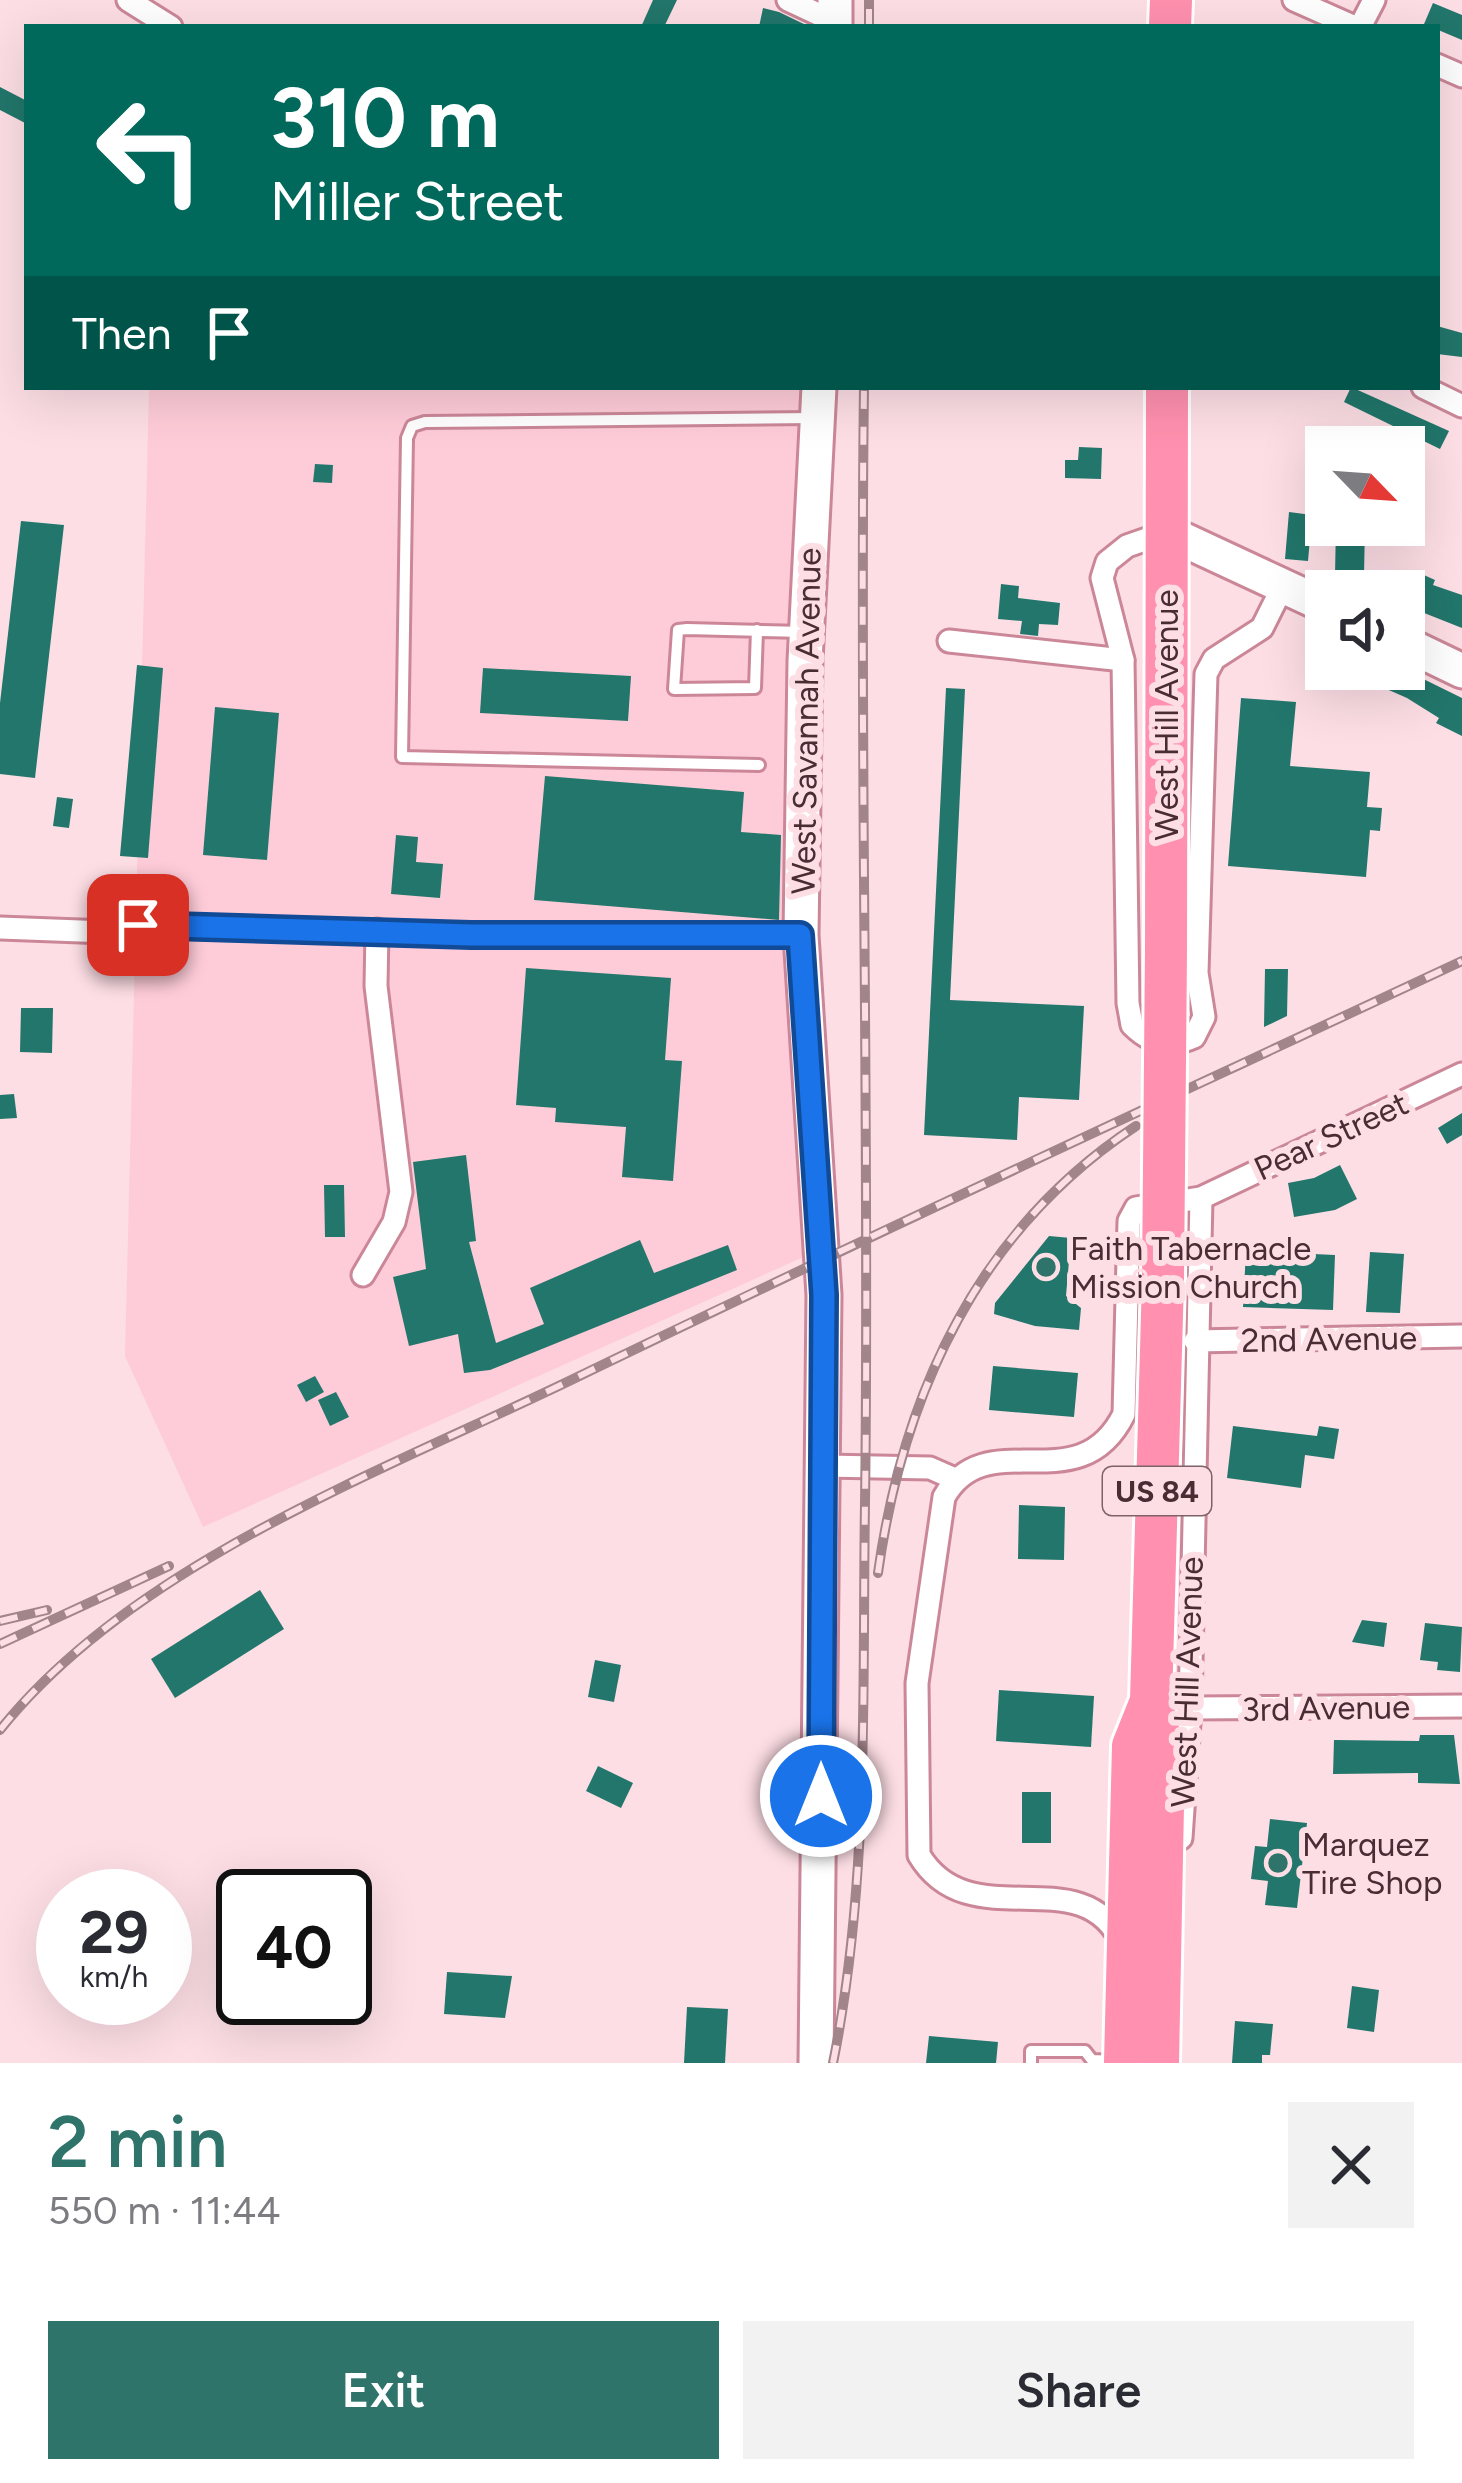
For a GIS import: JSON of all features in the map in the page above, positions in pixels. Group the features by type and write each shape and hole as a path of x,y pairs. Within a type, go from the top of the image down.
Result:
{"highway":[{"name":"West Hill Avenue","path":"1158,2063 1164,1753 1171,1705 1162,1280 1167,390"},
{"name":"West Hill Avenue","path":"1109,2062 1127,1954 1132,1746 1171,1705"}],"street":[{"path":"128,0 166,24"},
{"path":"788,0 835,16"},
{"path":"1294,0 1350,24"},
{"path":"1430,390 1462,406"},
{"name":"West Savannah Avenue","path":"816,2063 824,1295 800,935 806,632 818,403"},
{"path":"1167,532 1305,596"},
{"name":"West Hill Avenue","path":"1167,532 1127,546 1107,562 1102,578 1123,660 1128,1003 1132,1025 1143,1036 1177,1045 1194,1037 1204,1018 1197,973 1205,674 1214,659 1262,628 1283,586"},
{"path":"949,640 1123,660"},
{"path":"1425,653 1462,671"},
{"path":"0,928 107,932 138,925 800,935"},
{"path":"363,1275 394,1222 401,1192 376,986 376,930"},
{"name":"Pear Street","path":"1201,1198 1462,1074"},
{"path":"1127,1954 1114,1927 1079,1901 966,1896 930,1873 919,1855 917,1683 937,1524 955,1479 975,1466 1001,1462 1081,1460 1114,1435 1124,1414 1129,1221 1136,1208 1149,1202 1201,1198"},
{"name":"West Hill Avenue","path":"1171,1705 1201,1198"},
{"name":"2nd Avenue","path":"1196,1341 1462,1336"},
{"path":"824,1466 930,1468 955,1479"},
{"name":"3rd Avenue","path":"1171,1705 1462,1706"}],"lane":[{"path":"759,765 402,757 407,438 412,427 425,422 818,403"},
{"path":"758,630 755,688 674,689 678,630 758,630 806,632"},
{"path":"1031,2063 1031,2051 1085,2051 1109,2062"}],"shaded area":[{"path":"149,390 807,390 810,1254 203,1527 125,1356"}],"building":[{"path":"653,0 677,0 665,24 642,24"},
{"path":"1433,3 1462,15 1462,40 1440,31 1440,24 1424,24"},
{"path":"763,8 804,24 760,24"},
{"path":"0,87 24,99 24,122 0,110"},
{"path":"1440,327 1462,333 1462,357 1440,354"},
{"path":"1350,390 1449,431 1440,449 1425,442 1425,426 1393,426 1344,402"},
{"path":"1079,447 1102,448 1101,479 1065,478 1065,460 1078,460"},
{"path":"315,464 333,465 332,483 313,482"},
{"path":"1289,512 1305,514 1308,561 1285,559"},
{"path":"21,521 64,525 35,778 0,774 0,703"},
{"path":"1336,546 1365,546 1364,570 1335,570"},
{"path":"1425,576 1435,580 1433,585 1462,595 1462,628 1425,613"},
{"path":"1001,584 1019,586 1018,598 1060,603 1058,625 1039,624 1038,636 1020,634 1022,621 998,619"},
{"path":"137,665 163,668 148,858 120,856"},
{"path":"483,668 631,676 628,721 480,713"},
{"path":"1425,680 1462,698 1462,736 1436,723 1439,718 1389,690 1425,690"},
{"path":"946,688 965,689 950,1000 1084,1006 1079,1100 1019,1097 1017,1140 924,1135"},
{"path":"1241,698 1296,702 1290,766 1370,772 1367,807 1382,808 1380,831 1370,830 1366,877 1228,866"},
{"path":"215,707 279,713 267,860 203,855"},
{"path":"545,776 744,792 741,832 781,835 779,920 534,900"},
{"path":"57,797 73,799 69,828 53,826"},
{"path":"396,835 418,837 416,862 443,864 440,898 391,894"},
{"path":"526,968 671,978 665,1060 682,1061 673,1181 622,1177 626,1127 555,1122 556,1108 516,1105"},
{"path":"1265,969 1288,969 1287,1016 1264,1027"},
{"path":"21,1008 53,1008 52,1053 20,1052"},
{"path":"14,1094 17,1118 0,1119 0,1095"},
{"path":"1462,1113 1462,1135 1447,1144 1438,1128"},
{"path":"466,1155 476,1241 469,1242 496,1343 544,1324 530,1288 640,1240 654,1273 728,1245 737,1270 490,1370 464,1373 458,1334 409,1346 393,1277 426,1269 413,1162"},
{"path":"1340,1165 1357,1199 1335,1210 1294,1217 1288,1183 1314,1178"},
{"path":"324,1185 344,1185 345,1237 325,1237"},
{"name":"Faith Tabernacle Mission Church","path":"1049,1236 1071,1238 1066,1296 1081,1308 1079,1330 1035,1326 994,1314 995,1303"},
{"path":"1246,1251 1335,1255 1333,1310 1243,1307"},
{"path":"1370,1252 1404,1254 1400,1313 1366,1312"},
{"path":"993,1366 1078,1373 1074,1417 989,1410"},
{"path":"315,1376 324,1392 306,1402 297,1385"},
{"path":"336,1392 349,1417 330,1426 318,1400"},
{"path":"1233,1426 1317,1436 1319,1426 1339,1429 1334,1459 1305,1455 1301,1488 1227,1478"},
{"path":"1019,1505 1065,1507 1064,1560 1018,1559"},
{"path":"260,1590 284,1629 175,1698 151,1659"},
{"path":"1362,1620 1387,1623 1384,1647 1352,1642"},
{"path":"1425,1623 1462,1627 1460,1672 1437,1670 1438,1662 1420,1660"},
{"path":"595,1660 621,1665 614,1702 588,1697"},
{"path":"999,1690 1094,1696 1091,1747 996,1741"},
{"path":"1420,1735 1454,1735 1460,1784 1418,1783 1418,1773 1333,1774 1334,1740 1419,1741"},
{"path":"598,1766 633,1783 621,1808 586,1791"},
{"path":"1022,1792 1051,1792 1051,1843 1022,1843"},
{"name":"Marquez Tire Shop","path":"1270,1819 1307,1823 1297,1908 1265,1905 1268,1881 1251,1879 1255,1846 1267,1847"},
{"path":"447,1972 512,1976 505,2018 444,2014"},
{"path":"1352,1986 1379,1990 1374,2032 1347,2028"},
{"path":"687,2007 728,2009 725,2063 684,2063"},
{"path":"1235,2021 1273,2024 1270,2055 1262,2055 1262,2063 1232,2063"},
{"path":"929,2036 998,2042 996,2063 926,2063"}],"railway":[{"path":"869,0 869,24"},
{"path":"833,2063 853,1924 863,1714 864,390"},
{"path":"0,1730 54,1671 118,1619 262,1528 1462,961"},
{"path":"878,1573 907,1442 929,1380 958,1321 992,1265 1033,1214 1081,1167 1136,1126"},
{"path":"0,1644 169,1566"},
{"path":"0,1621 47,1610"}],"place":[{"name":"Faith Tabernacle Mission Church","path":"1046,1267"},
{"name":"Marquez Tire Shop","path":"1278,1863"}],"route":[{"path":"138,925 471,935 800,935 824,1295 821,1796"}]}
